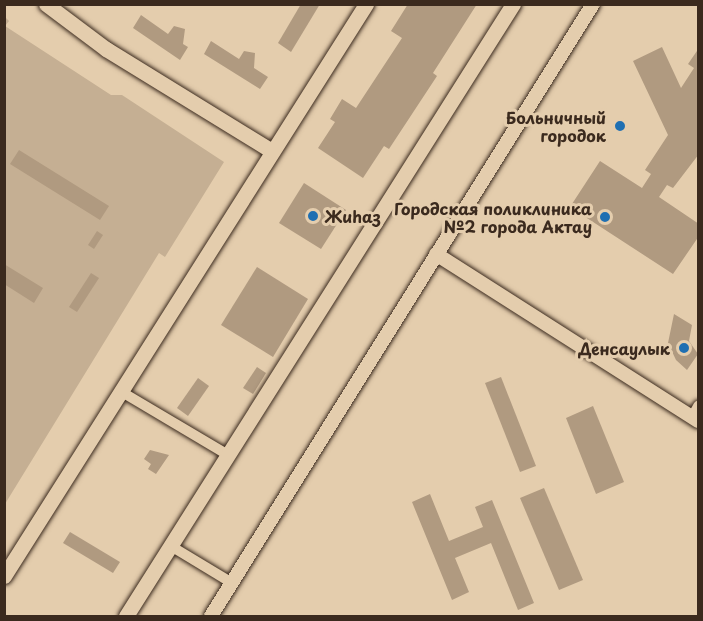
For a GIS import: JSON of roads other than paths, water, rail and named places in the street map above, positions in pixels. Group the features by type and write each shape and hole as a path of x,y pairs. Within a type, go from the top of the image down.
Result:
{"main road":[{"path":"46,4 106,49 272,151"},
{"path":"4,576 366,4"},
{"path":"126,616 513,4"}],"street":[{"path":"211,616 593,4"},
{"path":"436,254 696,414"},
{"path":"122,392 228,455"},
{"path":"171,546 232,583"}],"place":[{"name":"Больничный городок","path":"620,126"},
{"name":"Жиhаз","path":"313,216"},
{"name":"Городская поликлиника №2 города Актау","path":"605,217"},
{"name":"Денсаулык","path":"684,348"}]}
